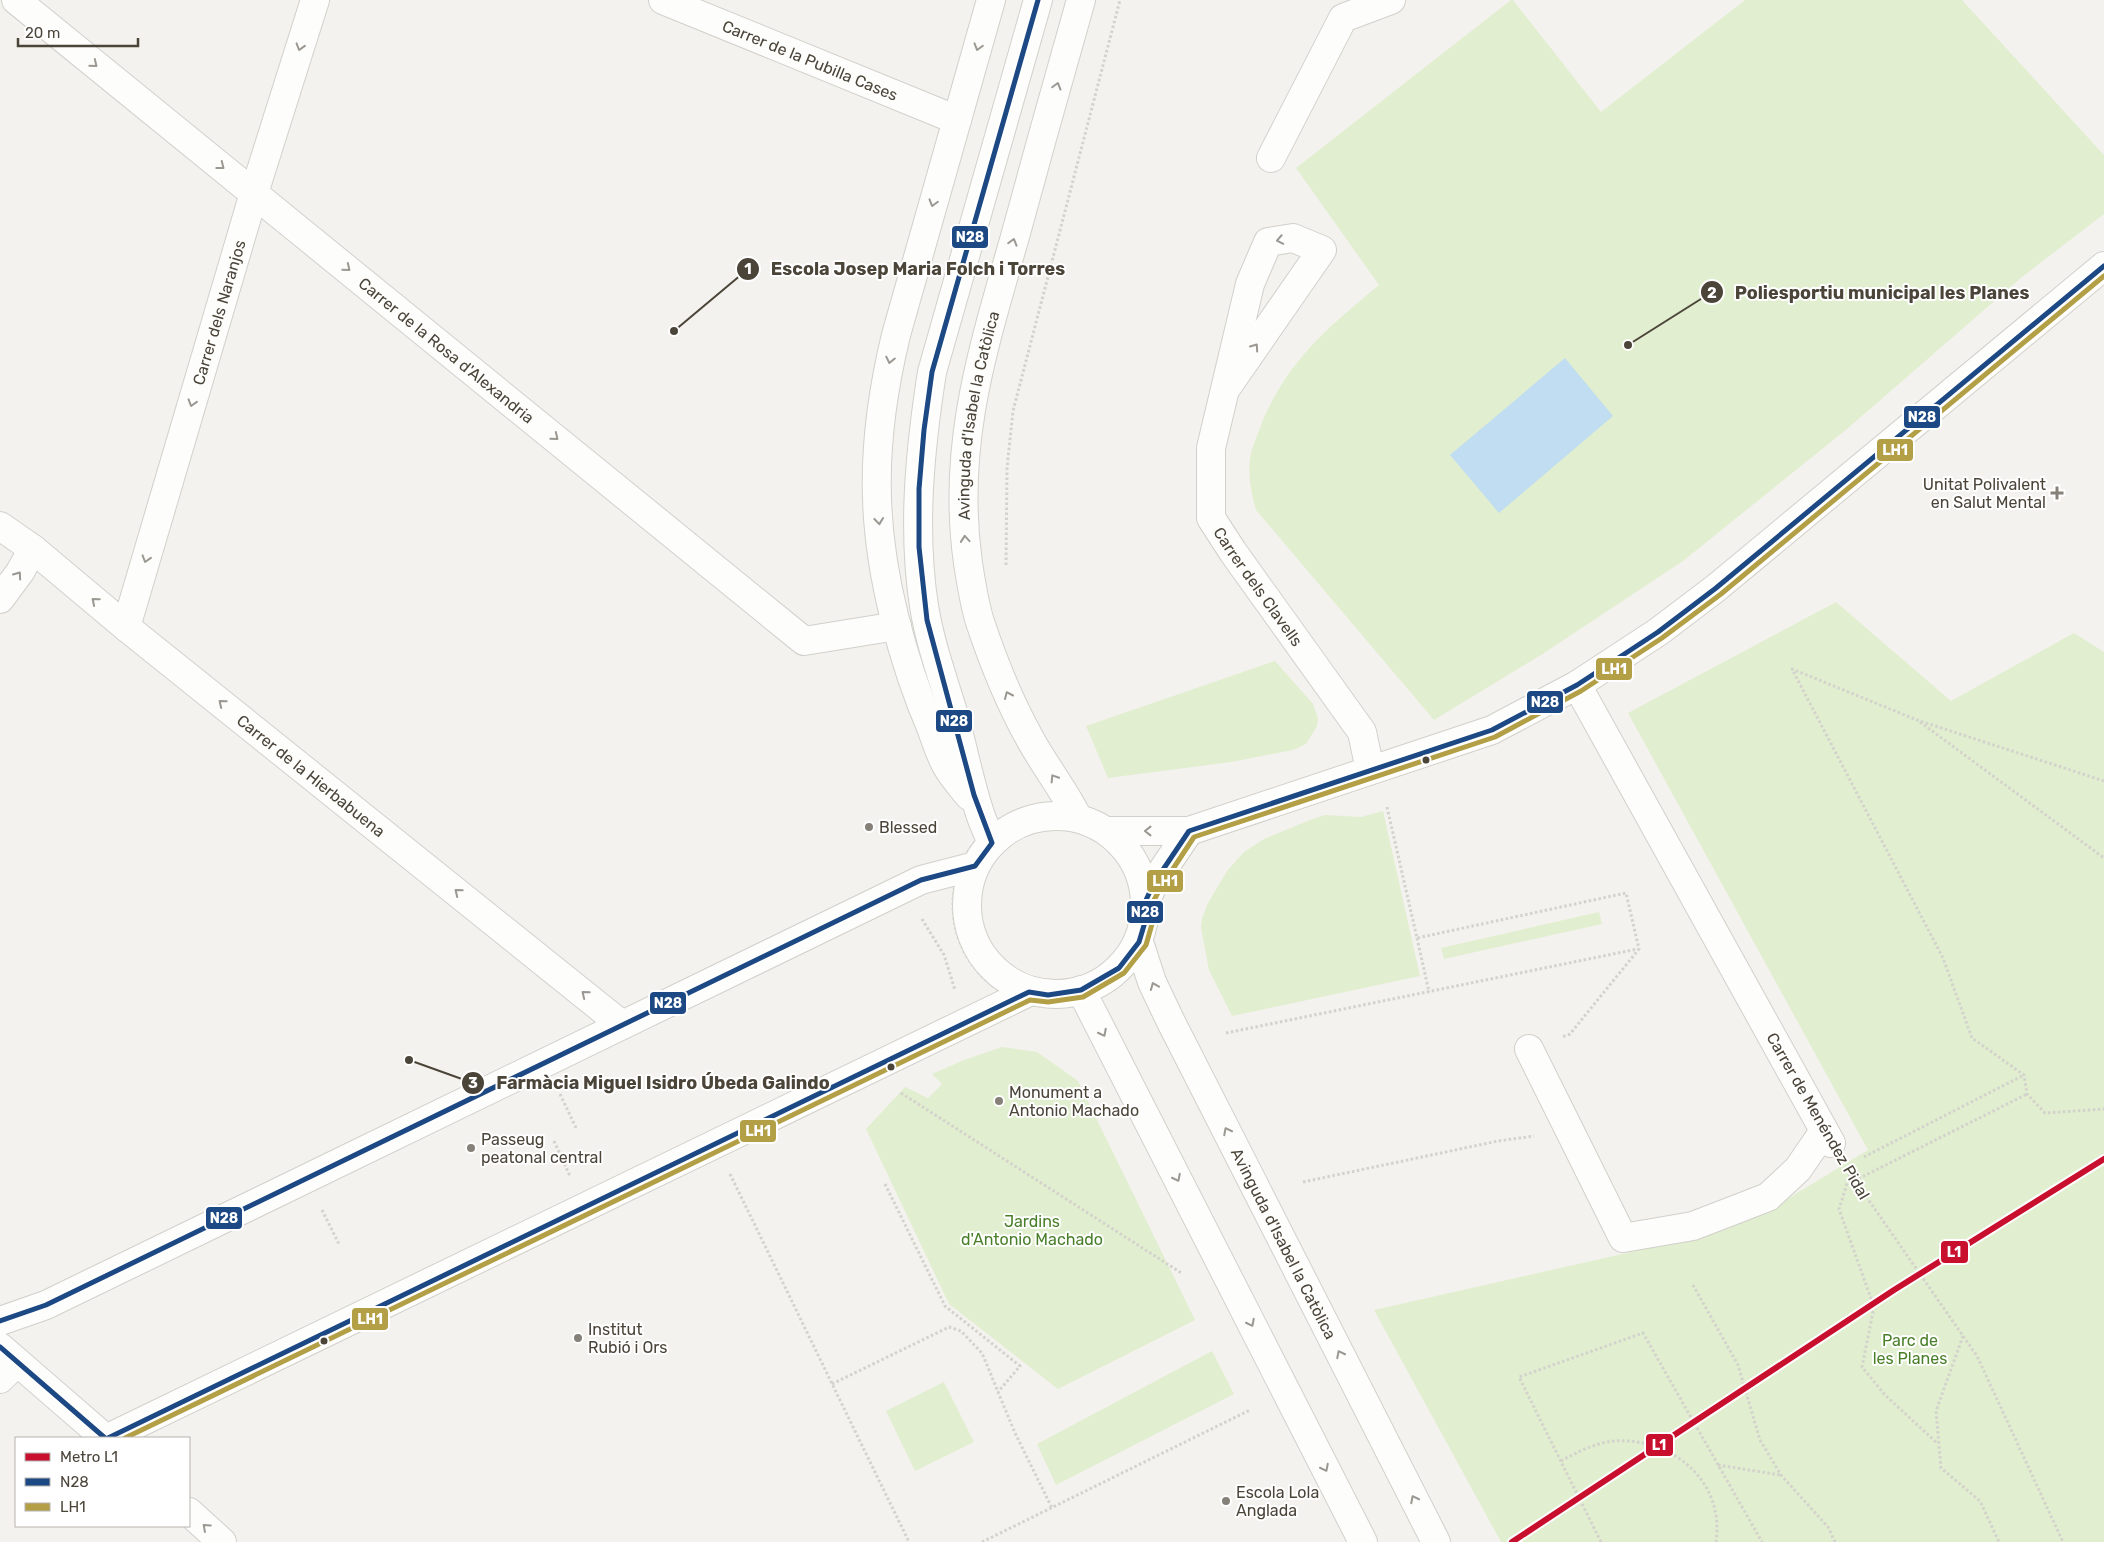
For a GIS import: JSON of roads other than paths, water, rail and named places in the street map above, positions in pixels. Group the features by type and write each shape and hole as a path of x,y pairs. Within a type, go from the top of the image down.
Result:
{"street":[{"name":"Carrer de la Rosa d'Alexandria","path":"16,0 804,641 897,626"},
{"name":"Carrer dels Naranjos","path":"126,626 254,193 315,0"},
{"name":"Carrer de la Pubilla Cases","path":"664,0 957,120"},
{"path":"985,827 947,766 910,674 897,626 883,555 877,499 880,419 896,335 991,0"},
{"path":"1023,995 994,972 976,950 967,923 966,894 968,868 985,827 938,668 924,607 920,572 919,481 924,426 932,372 1038,0"},
{"name":"Avinguda d'Isabel la Catòlica","path":"1075,812 1030,738 1013,705 980,620 971,584 965,538 963,486 966,434 981,355 1081,0"},
{"path":"1271,158 1343,18 1391,0"},
{"name":"Carrer dels Clavells","path":"1227,387 1322,250 1293,238 1268,242 1250,284 1211,448 1211,518 1233,552 1362,732 1370,770"},
{"path":"985,827 1017,824 1047,816 1075,812 1116,831 1189,831 1492,730 1578,685 1658,632 1716,588 2104,266"},
{"path":"1250,284 1284,306"},
{"name":"Carrer de la Hierbabuena","path":"0,526 33,549 622,1025"},
{"path":"0,599 20,572 33,549"},
{"name":"Carrer de Menéndez Pidal","path":"1529,1049 1623,1238 1694,1226 1768,1197 1828,1137 1578,685"},
{"path":"1116,831 1150,892"},
{"path":"108,1437 1023,995 1084,996 1142,948 1150,892 1189,831"},
{"path":"0,1321 46,1305 920,880 968,868"},
{"name":"Avinguda d'Isabel la Catòlica","path":"1142,948 1152,982 1171,1022 1436,1542"},
{"path":"1084,996 1362,1542"},
{"path":"6,1363 105,1437"},
{"path":"190,1513 222,1542"}],"water":[{"path":"1565,358 1613,416 1499,513 1450,455"}],"metro line":[{"name":"L1","path":"1512,1542 1894,1290 2104,1159"}],"place":[{"name":"Escola Josep Maria Folch i Torres","path":"674,331"},
{"name":"Poliesportiu municipal les Planes","path":"1628,345"},
{"name":"Unitat Polivalent en Salut Mental","path":"2057,493"},
{"name":"Blessed","path":"869,827"},
{"name":"Farmàcia Miguel Isidro Úbeda Galindo","path":"409,1060"},
{"name":"Monument a Antonio Machado","path":"999,1101"},
{"name":"Passeug peatonal central","path":"471,1148"},
{"name":"Institut Rubió i Ors","path":"578,1338"},
{"name":"Escola Lola Anglada","path":"1226,1501"}],"park label":[{"name":"Jardins d'Antonio Machado","path":"1032,1230"},
{"name":"Parc de les Planes","path":"1910,1349"}]}
